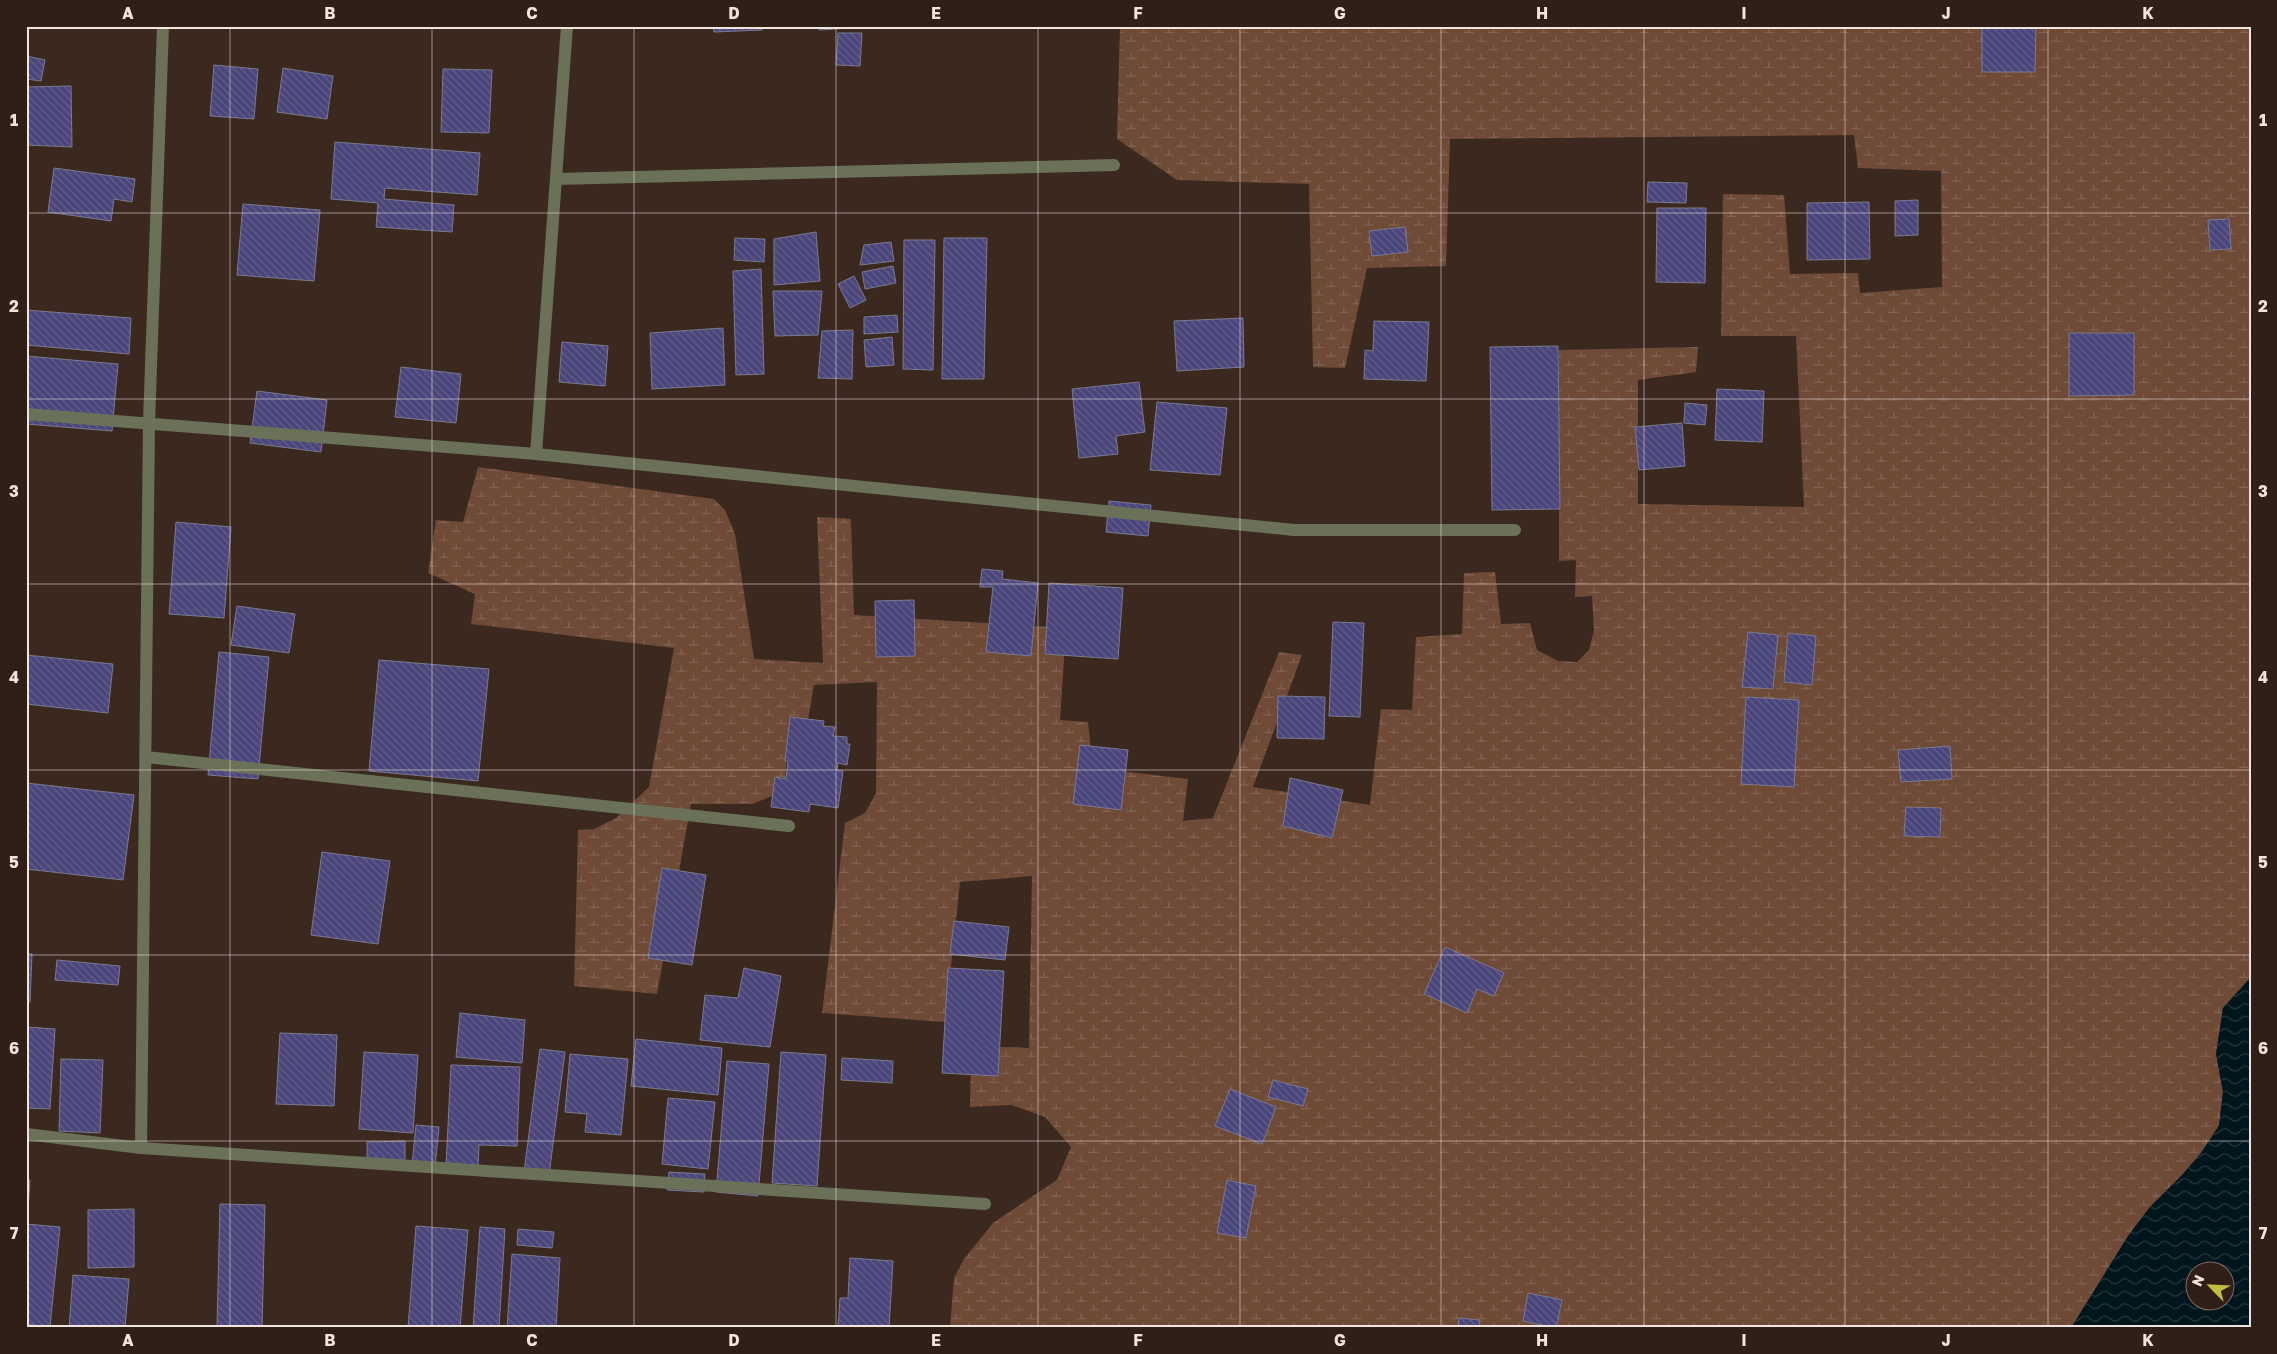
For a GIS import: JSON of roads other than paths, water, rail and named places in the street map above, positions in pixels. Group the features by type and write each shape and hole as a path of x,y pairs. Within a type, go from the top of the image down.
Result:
{"street":[{"path":"142,1148 149,423 163,26"},
{"path":"536,454 566,26"},
{"path":"556,179 1114,165"},
{"path":"26,414 536,454 1294,530 1516,530"},
{"path":"146,757 789,826"},
{"path":"26,1134 142,1148 985,1204"}],"water":[{"path":"2251,977 2251,1328 2071,1328 2128,1236 2150,1207 2201,1153 2219,1126 2223,1092 2216,1054 2223,1008"}]}
